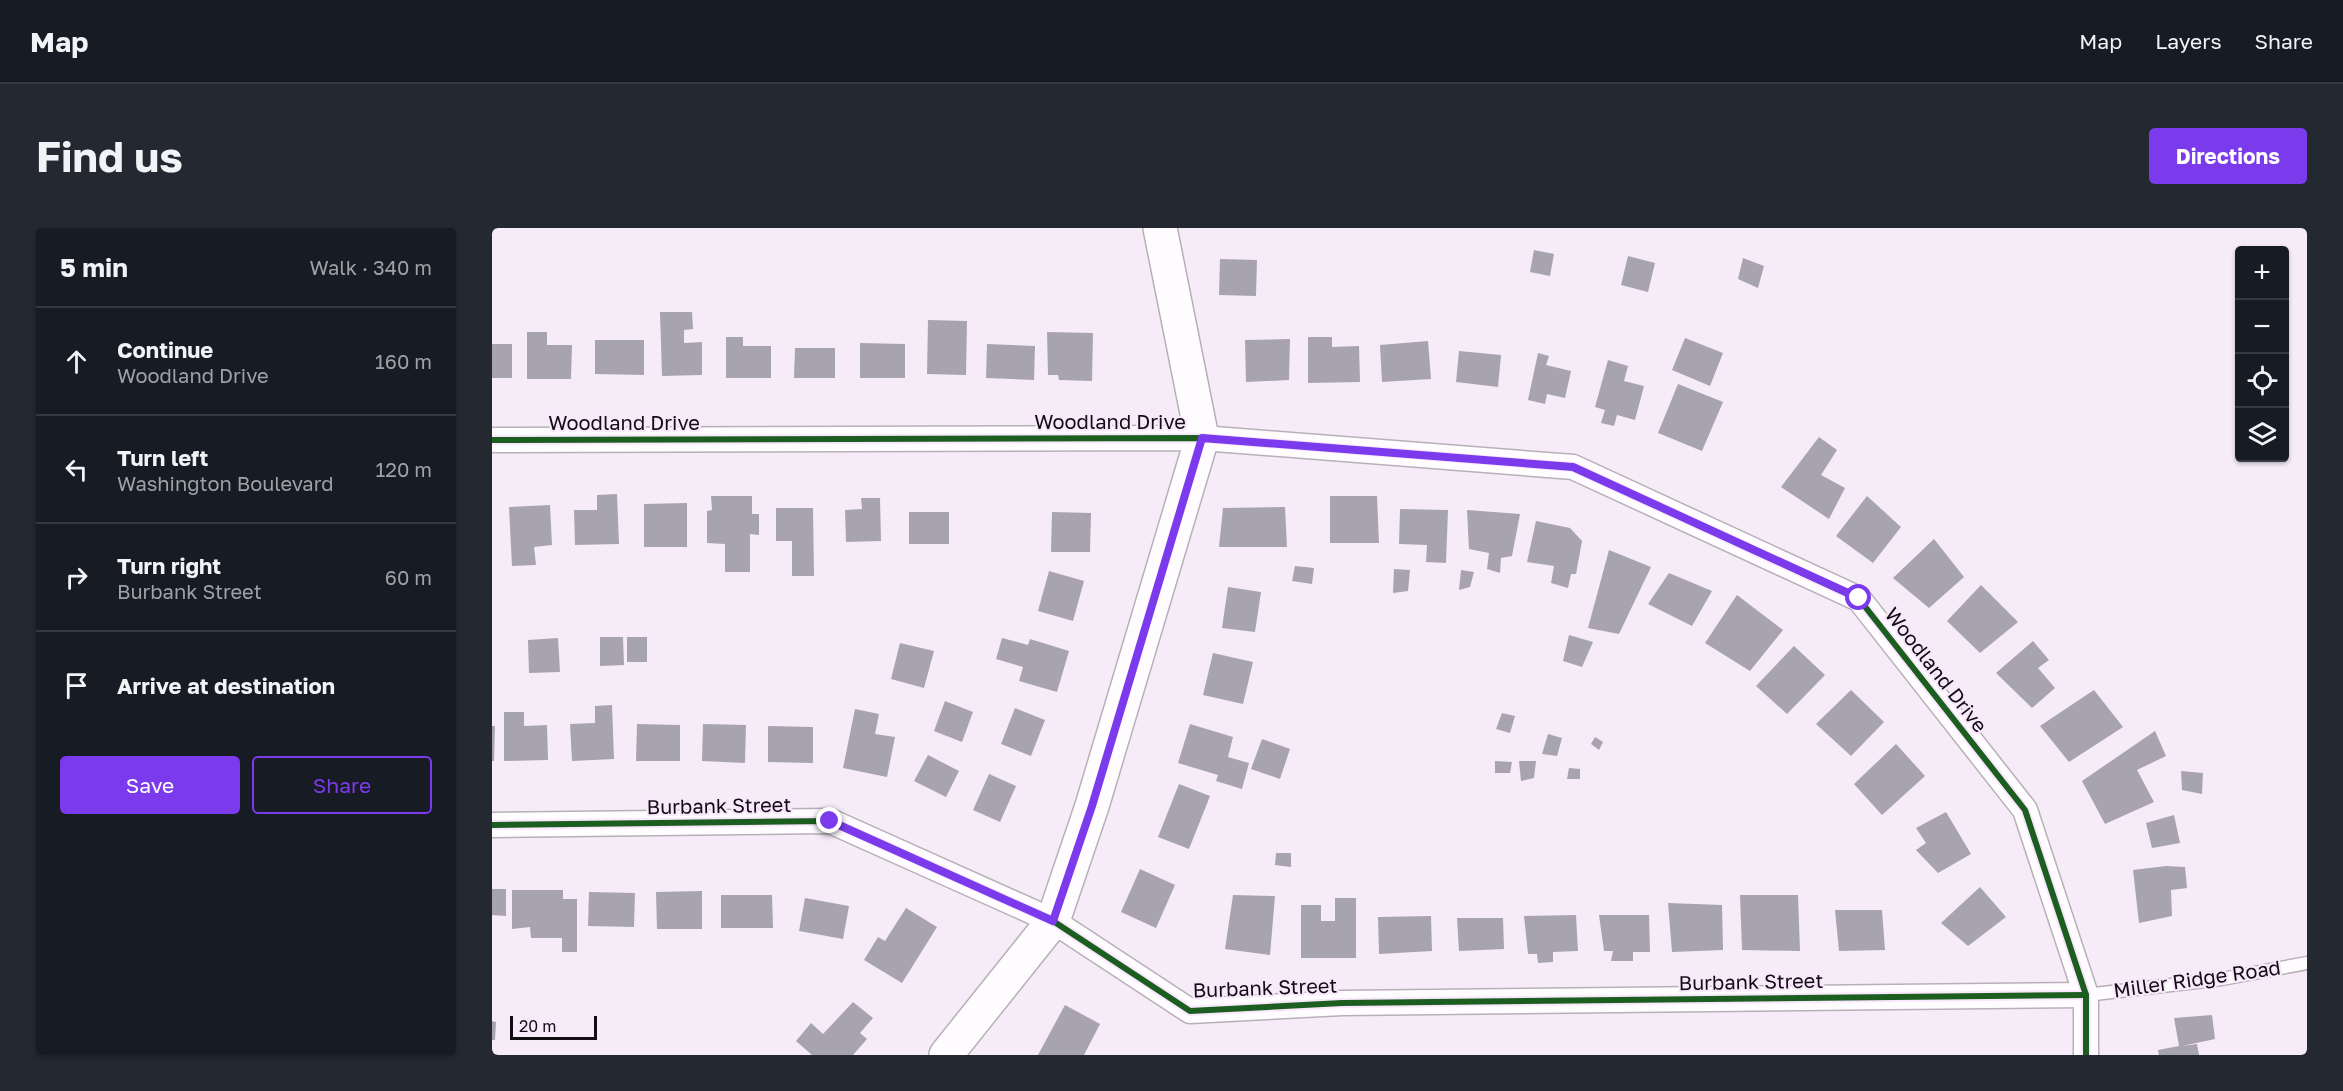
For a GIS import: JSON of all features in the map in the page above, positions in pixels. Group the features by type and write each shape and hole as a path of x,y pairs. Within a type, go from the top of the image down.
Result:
{"street":[{"path":"946,1055 1053,921 1092,806 1202,438 1160,228"},
{"name":"Woodland Drive","path":"492,440 1202,438 1573,467 1859,598 2025,810 2086,995 2086,1055"},
{"name":"Burbank Street","path":"492,825 830,821 1053,921 1190,1011 1342,1002 2086,995"}],"lane":[{"name":"Miller Ridge Road","path":"2086,995 2222,979 2307,963"}],"building":[{"path":"1534,250 1554,254 1550,276 1530,272"},
{"path":"1628,256 1655,263 1648,292 1621,285"},
{"path":"1743,258 1764,266 1758,288 1738,279"},
{"path":"1220,259 1257,260 1256,296 1219,295"},
{"path":"660,312 692,312 693,329 684,330 684,343 702,342 702,375 662,376"},
{"path":"928,320 967,321 966,375 927,374"},
{"path":"527,332 547,332 547,345 572,345 571,379 527,379"},
{"path":"1047,332 1093,333 1092,381 1059,380 1058,375 1048,375"},
{"path":"726,337 743,337 743,346 771,346 771,378 726,378"},
{"path":"1308,337 1332,337 1332,347 1359,346 1360,382 1308,383"},
{"path":"1685,338 1723,353 1710,386 1672,370"},
{"path":"1290,339 1289,380 1246,382 1245,340"},
{"path":"595,340 644,340 644,375 595,374"},
{"path":"1428,341 1431,379 1382,382 1380,345"},
{"path":"860,343 905,344 905,378 860,378"},
{"path":"492,344 512,344 512,378 492,378"},
{"path":"987,344 1035,346 1034,380 986,378"},
{"path":"795,348 835,348 835,378 794,378"},
{"path":"1459,351 1501,355 1498,387 1456,382"},
{"path":"1538,353 1549,356 1546,365 1571,371 1565,398 1547,394 1545,404 1528,400"},
{"path":"1608,360 1628,366 1624,381 1644,386 1635,420 1617,415 1614,426 1601,423 1605,410 1595,407"},
{"path":"1678,384 1723,402 1702,451 1658,433"},
{"path":"1819,437 1837,450 1821,475 1845,488 1829,519 1781,487"},
{"path":"617,494 619,544 575,545 574,510 597,510 597,495"},
{"path":"711,496 752,496 752,514 759,514 759,535 750,534 750,572 725,572 725,544 707,543 707,511 712,510"},
{"path":"1330,496 1377,496 1379,543 1330,543"},
{"path":"1867,496 1901,527 1873,563 1836,536"},
{"path":"861,498 880,498 881,541 846,542 845,510 862,509"},
{"path":"687,503 687,547 644,547 644,504"},
{"path":"550,505 552,545 534,547 536,565 512,566 509,507"},
{"path":"1285,507 1287,547 1219,547 1223,508"},
{"path":"776,508 813,508 814,576 792,576 792,541 776,541"},
{"path":"1400,509 1448,510 1446,563 1426,562 1427,545 1399,544"},
{"path":"1467,510 1520,514 1512,556 1501,558 1500,573 1487,569 1489,553 1469,549"},
{"path":"909,512 949,512 949,544 909,544"},
{"path":"1052,512 1091,513 1090,552 1051,552"},
{"path":"1536,521 1570,528 1582,541 1576,574 1571,574 1568,588 1551,583 1554,566 1527,562"},
{"path":"1934,539 1964,577 1929,608 1893,578"},
{"path":"1609,550 1651,567 1619,634 1588,628"},
{"path":"1295,566 1314,568 1312,584 1292,581"},
{"path":"1394,569 1410,570 1408,591 1393,593"},
{"path":"1461,570 1474,572 1470,587 1459,590"},
{"path":"1049,571 1084,581 1073,621 1038,611"},
{"path":"1669,573 1712,591 1692,626 1648,604"},
{"path":"1981,585 2018,622 1980,653 1947,621"},
{"path":"1228,587 1261,592 1255,632 1222,628"},
{"path":"1737,595 1783,630 1750,671 1705,643"},
{"path":"1569,635 1593,642 1582,667 1563,661"},
{"path":"600,637 623,637 624,665 600,666"},
{"path":"627,637 647,637 647,662 627,662"},
{"path":"558,638 560,672 529,673 528,640"},
{"path":"1002,638 1028,645 1030,639 1069,651 1057,692 1019,681 1023,667 996,659"},
{"path":"2033,641 2049,660 2038,668 2055,688 2032,708 1996,673"},
{"path":"900,643 934,651 924,688 891,679"},
{"path":"1794,646 1825,675 1787,714 1756,686"},
{"path":"1213,653 1253,662 1243,704 1203,695"},
{"path":"1851,690 1884,722 1851,756 1816,724"},
{"path":"2094,690 2123,727 2069,762 2040,726"},
{"path":"945,701 973,712 962,742 934,731"},
{"path":"612,705 614,759 572,761 570,724 595,723 595,706"},
{"path":"1015,708 1045,720 1031,756 1001,744"},
{"path":"855,709 879,714 875,734 895,737 887,777 843,768"},
{"path":"504,712 524,712 524,726 547,725 548,760 504,761"},
{"path":"1502,713 1515,716 1510,733 1496,729"},
{"path":"637,724 680,725 680,761 636,761"},
{"path":"703,724 746,725 745,763 702,761"},
{"path":"1190,724 1233,737 1228,757 1249,763 1242,789 1216,781 1218,775 1178,763"},
{"path":"492,726 495,726 494,761 492,761"},
{"path":"768,726 813,727 813,763 768,762"},
{"path":"2155,731 2166,756 2137,770 2154,802 2105,824 2082,781"},
{"path":"1548,734 1562,738 1557,756 1542,754"},
{"path":"1595,737 1603,742 1599,750 1591,744"},
{"path":"1262,739 1290,749 1280,779 1251,769"},
{"path":"1896,744 1925,776 1882,815 1854,784"},
{"path":"928,755 959,771 946,797 914,781"},
{"path":"1495,761 1512,762 1510,773 1495,773"},
{"path":"1519,761 1536,761 1534,778 1521,781"},
{"path":"1569,768 1580,769 1580,779 1567,779"},
{"path":"2181,771 2203,773 2202,794 2182,790"},
{"path":"989,774 1016,786 1000,822 973,810"},
{"path":"1179,784 1210,796 1189,849 1158,837"},
{"path":"1946,812 1971,854 1938,873 1916,850 1926,843 1916,828"},
{"path":"2174,815 2180,843 2152,848 2146,823"},
{"path":"1276,853 1291,853 1291,867 1275,865"},
{"path":"2166,866 2185,867 2187,888 2171,890 2172,916 2139,923 2133,870"},
{"path":"1140,869 1175,885 1156,928 1121,912"},
{"path":"1980,887 2006,917 1968,946 1941,923"},
{"path":"492,889 506,889 506,916 492,915"},
{"path":"512,890 563,890 563,899 577,899 577,952 562,952 562,938 531,938 530,927 512,929"},
{"path":"702,891 702,929 657,929 656,892"},
{"path":"589,892 635,893 634,927 588,926"},
{"path":"721,895 772,895 773,928 721,928"},
{"path":"1233,895 1275,896 1270,955 1225,949"},
{"path":"1740,895 1798,895 1800,951 1742,950"},
{"path":"805,898 849,906 843,939 799,931"},
{"path":"1335,898 1356,898 1356,958 1301,958 1301,905 1321,905 1321,921 1335,921"},
{"path":"1668,903 1722,905 1723,950 1672,952"},
{"path":"906,908 937,927 902,983 864,960 878,937 885,941"},
{"path":"1835,910 1882,910 1885,950 1839,951"},
{"path":"1576,915 1578,951 1553,952 1553,962 1538,963 1537,954 1528,954 1524,916"},
{"path":"1599,915 1649,915 1650,952 1633,952 1633,961 1611,961 1613,951 1604,951"},
{"path":"1431,916 1432,951 1379,954 1378,917"},
{"path":"1457,918 1503,918 1504,949 1459,951"},
{"path":"853,1002 873,1018 860,1033 867,1039 853,1055 812,1055 796,1041 811,1023 823,1034"},
{"path":"1065,1005 1100,1024 1084,1055 1038,1055"},
{"path":"2212,1015 2215,1039 2182,1046 2197,1044 2199,1055 2159,1055 2158,1050 2179,1046 2174,1018"},
{"path":"492,1021 496,1022 495,1040 492,1040"}],"cycle path":[{"path":"492,440 1202,438 1573,467 1859,599 2025,810 2086,995 2086,1055"},
{"path":"492,825 830,821 1053,921 1190,1011 1342,1003 2086,995"}],"route":[{"path":"830,821 1053,921 1092,806 1202,438 1573,467 1859,598"}]}
